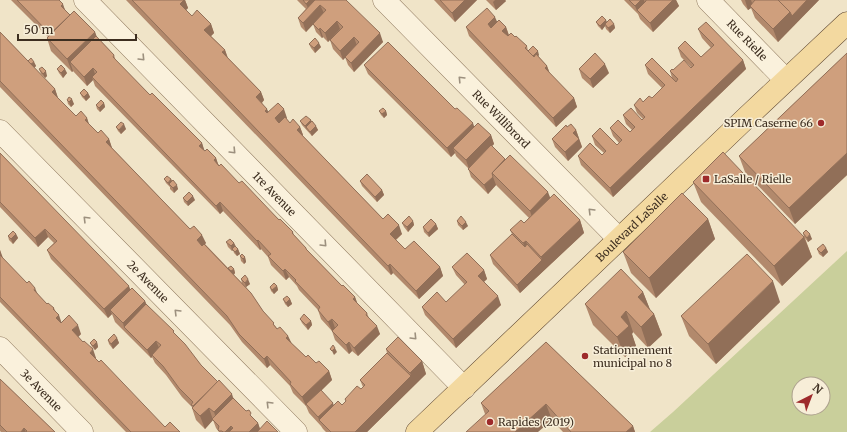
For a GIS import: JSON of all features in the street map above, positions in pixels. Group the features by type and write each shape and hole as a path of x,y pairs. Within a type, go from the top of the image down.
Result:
{"main road":[{"name":"Boulevard LaSalle","path":"417,432 847,23"}],"street":[{"name":"1re Avenue","path":"85,0 464,388"},
{"name":"Rue Willibrord","path":"384,0 619,239"},
{"name":"Rue Rielle","path":"708,0 786,80"},
{"name":"2e Avenue","path":"0,131 296,432"},
{"name":"3e Avenue","path":"0,348 82,432"}],"green space":[{"path":"847,251 847,432 650,432 673,412"}],"building":[{"path":"17,0 59,0 63,4 61,6 70,15 50,34"},
{"path":"132,0 184,0 180,4 192,16 197,10 211,24 204,30 225,50 222,52 261,92 256,97 267,109 265,111 267,113 278,103 284,109 275,118 278,122 279,123 285,117 290,123 293,119 300,127 297,130 383,219 388,214 399,225 390,234 405,249 414,241 440,267 416,291 390,264 388,266"},
{"path":"303,0 310,0 306,4"},
{"path":"315,0 346,0 380,33 351,63 345,57 359,42 354,37 340,51 330,40 343,27 337,21 325,33 313,24 326,10 320,5 303,23 298,18"},
{"path":"440,0 465,0 452,13"},
{"path":"629,0 641,0 635,6"},
{"path":"646,0 673,0 650,23 637,10"},
{"path":"755,0 778,0 790,12 773,29 750,6"},
{"path":"778,0 807,0 792,16"},
{"path":"487,8 495,17 488,24 491,28 499,20 506,27 502,31 508,36 511,33 515,37 516,36 527,46 525,48 534,57 536,54 547,66 545,68 574,98 553,118 466,27"},
{"path":"74,11 95,32 67,59 47,38"},
{"path":"602,16 606,20 600,26 596,22"},
{"path":"610,19 614,24 608,28 605,24"},
{"path":"706,22 743,60 610,188 578,156 590,143 602,155 606,151 592,136 600,128 617,145 622,140 610,128 618,120 630,132 635,127 623,115 631,108 642,120 645,117 634,105 640,98 643,102 649,96 652,98 665,85 645,65 652,58 676,82 678,79 670,71 672,69 673,70 684,60 691,68 694,65 678,48 685,41 701,57 714,45 698,29"},
{"path":"0,32 55,89 52,92 76,116 81,111 87,118 85,120 98,133 101,130 109,139 106,142 190,229 194,226 202,235 197,240 202,246 204,244 251,293 277,329 280,327 288,336 286,338 306,357 308,355 316,363 319,361 329,371 302,397 290,384 291,382 267,356 264,359 239,334 227,316 0,81"},
{"path":"96,36 114,55 113,57 150,95 152,93 202,143 199,146 205,151 207,149 216,158 214,160 219,166 221,164 239,183 242,181 279,220 280,219 293,232 292,233 306,249 342,286 343,285 355,297 353,299 377,326 354,348 349,342 346,345 332,331 338,325 332,319 328,322 318,310 320,307 285,269 283,271 268,256 271,254 258,240 257,241 220,202 216,206 92,77 97,72 93,68 84,77 70,62"},
{"path":"315,38 319,43 314,48 309,44"},
{"path":"388,42 455,109 457,108 473,123 447,148 364,65"},
{"path":"533,46 538,51 533,56 528,51"},
{"path":"595,53 605,64 590,79 579,69"},
{"name":"SPIM Caserne 66","path":"847,53 847,153 789,208 739,156"},
{"path":"31,58 34,62 31,64 28,61"},
{"path":"61,65 65,69 61,73 57,69"},
{"path":"42,67 46,71 43,74 39,69"},
{"path":"84,89 88,93 84,97 80,93"},
{"path":"69,97 72,99 69,102 67,100"},
{"path":"101,100 104,103 99,108 96,105"},
{"path":"383,108 386,111 382,114 379,111"},
{"path":"306,116 311,120 305,126 300,121"},
{"path":"312,121 316,126 310,132 306,127"},
{"path":"121,122 124,124 119,130 116,127"},
{"path":"478,123 491,135 466,160 453,148"},
{"path":"571,124 576,130 573,133 579,139 565,152 552,139 566,125 567,127"},
{"path":"491,145 505,159 492,173 493,177 484,185 468,169"},
{"path":"723,152 804,237 774,266 693,182"},
{"path":"0,153 129,286 104,309 47,250 57,241 45,229 35,238 0,202"},
{"path":"510,155 548,192 530,211 492,173"},
{"path":"367,174 382,190 375,197 360,181"},
{"path":"167,176 171,179 168,183 164,179"},
{"path":"173,180 177,185 173,188 169,184"},
{"path":"189,192 193,196 187,202 183,198"},
{"path":"682,193 708,219 649,278 623,252"},
{"path":"554,194 580,220 541,257 526,241 523,243 510,230 521,220 524,223"},
{"path":"409,216 413,221 407,227 402,223"},
{"path":"461,216 466,222 462,226 457,221"},
{"path":"431,219 436,224 428,233 423,227"},
{"path":"806,230 810,234 807,238 803,233"},
{"path":"13,231 16,234 11,239 8,236"},
{"path":"512,234 525,247 527,244 542,260 517,285 490,255"},
{"path":"230,239 234,243 231,246 226,242"},
{"path":"823,244 826,248 821,253 817,249"},
{"path":"235,246 238,249 235,252 232,249"},
{"path":"467,253 484,270 478,276 498,296 453,339 422,307 437,292 446,302 467,282 452,267"},
{"path":"242,254 245,257 243,259 240,256"},
{"path":"747,254 773,281 708,344 681,316"},
{"path":"0,255 27,283 29,281 35,288 34,290 47,304 48,303 54,308 53,309 59,315 56,318 61,323 69,315 78,325 72,330 83,342 84,341 93,349 90,353 99,362 101,360 165,427 170,422 180,432 131,432 0,297"},
{"path":"231,266 234,269 231,271 228,268"},
{"path":"621,269 643,292 638,297 654,314 641,327 626,311 621,317 629,326 617,337 585,304"},
{"path":"245,275 248,279 245,283 241,279"},
{"path":"274,283 277,286 272,290 270,287"},
{"path":"132,288 145,301 123,323 110,310"},
{"path":"287,296 290,299 286,303 283,299"},
{"path":"146,304 174,331 173,332 185,344 201,365 218,382 193,406 191,405 193,402 179,388 163,366 152,355 161,345 156,341 147,350 124,327"},
{"path":"304,314 311,321 306,325 300,319"},
{"path":"114,334 117,338 111,344 108,340"},
{"path":"398,337 422,361 410,373 386,349"},
{"path":"94,339 97,342 93,346 90,343"},
{"path":"546,342 633,426 626,432 571,432 546,404 515,432 466,432 489,411 481,403"},
{"path":"333,345 335,348 332,351 330,349"},
{"path":"387,353 411,376 355,432 331,432 319,420 338,401 342,405 346,401 345,399 357,386 361,389 365,385 360,380"},
{"path":"0,379 55,432 26,432 27,431 24,428 21,432 7,432 0,425"},
{"path":"219,380 232,394 214,412 209,408 200,416 192,408"},
{"path":"321,390 333,403 318,417 306,404"},
{"path":"233,398 246,411 249,410 251,413 250,415 258,423 249,432 229,432 233,428 231,426 225,432 219,431 219,426 212,419"},
{"path":"267,421 278,432 257,432"}],"place":[{"name":"SPIM Caserne 66","path":"821,123"},
{"name":"LaSalle / Rielle","path":"706,179"},
{"name":"Stationnement municipal no 8","path":"585,356"},
{"name":"Rapides (2019)","path":"490,422"}]}
